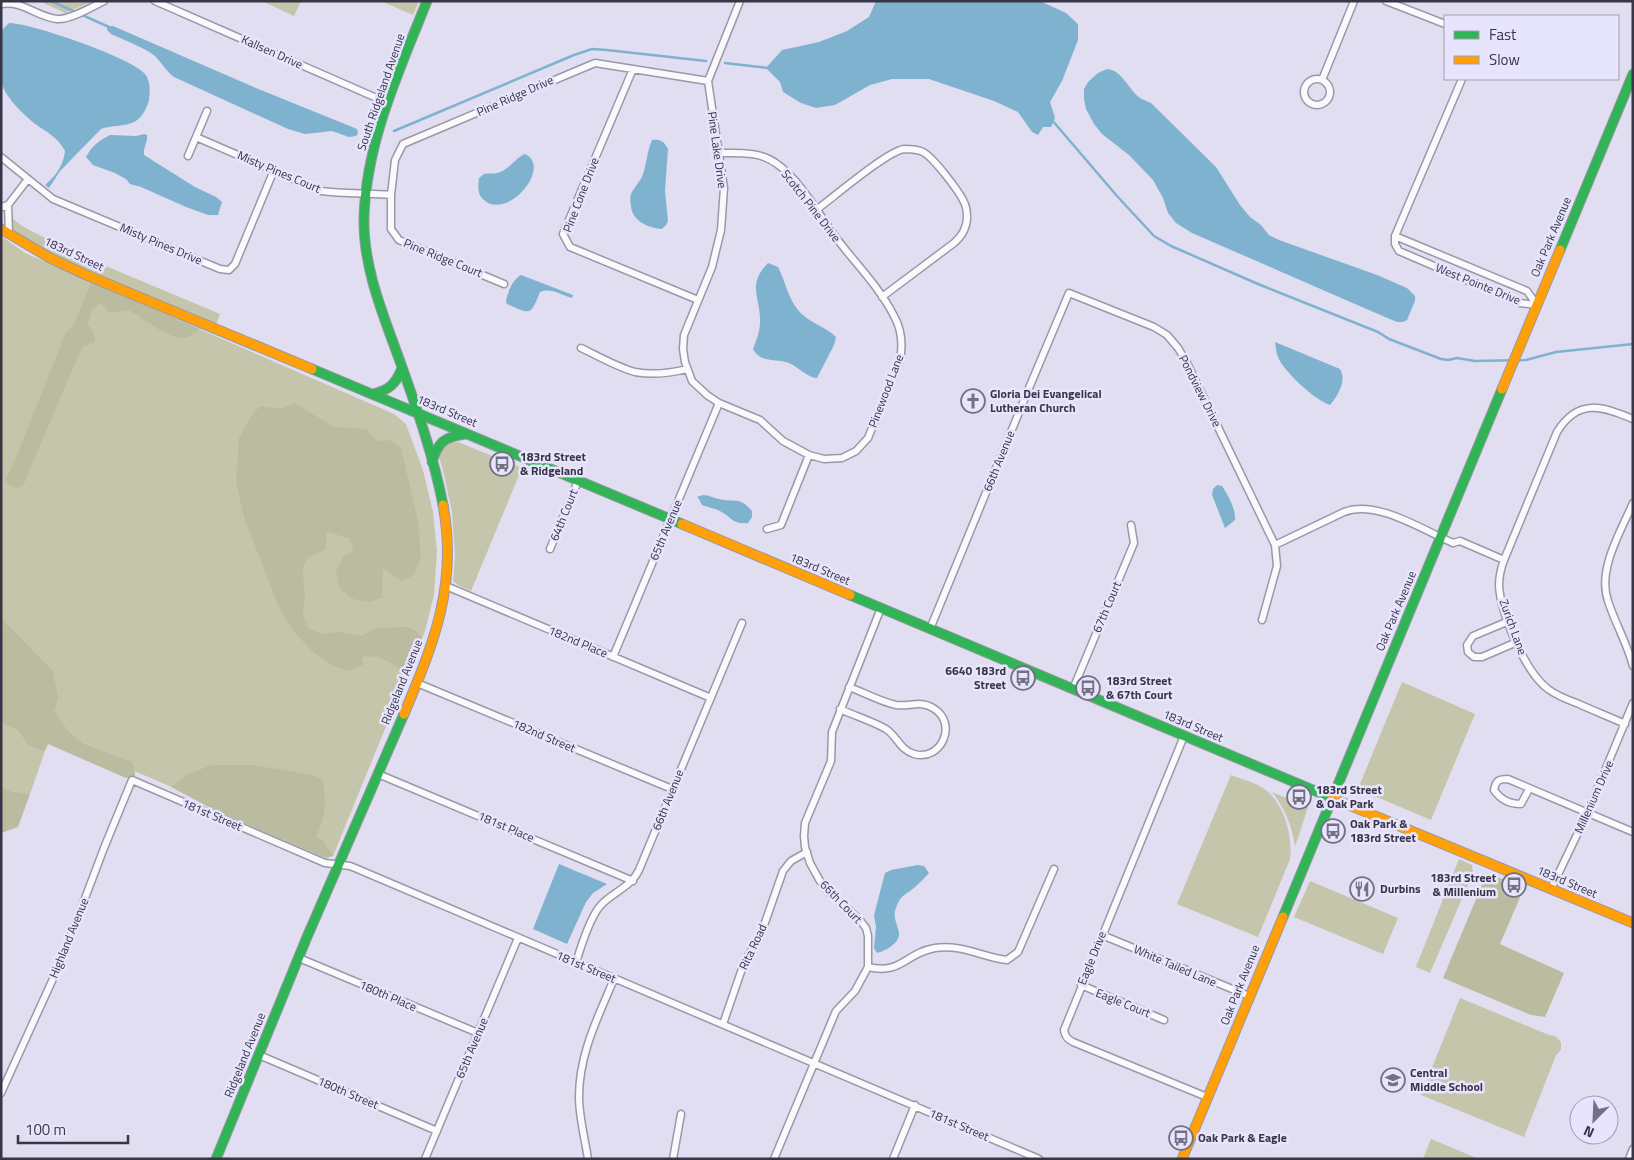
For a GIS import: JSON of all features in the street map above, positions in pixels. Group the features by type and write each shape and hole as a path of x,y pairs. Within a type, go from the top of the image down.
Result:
{"street":[{"path":"1,4 11,2 57,19 66,18 104,1"},
{"name":"Kallsen Drive","path":"155,1 388,103"},
{"name":"South Ridgeland Avenue","path":"365,193 371,156 388,103 427,1"},
{"name":"Pine Lake Drive","path":"719,403 692,381 683,356 683,340 712,267 721,230 724,188 708,81 740,1"},
{"path":"1322,80 1354,1"},
{"path":"1386,1 1444,24"},
{"name":"Pine Ridge Drive","path":"391,194 395,160 403,144 595,63 708,81"},
{"name":"Pine Cone Drive","path":"633,69 563,234 570,247 698,300"},
{"name":"Oak Park Avenue","path":"1182,1159 1633,74"},
{"path":"1314,80 1322,80 1330,88 1328,100 1318,105 1311,104 1304,95 1305,87 1314,80"},
{"path":"1395,236 1462,80"},
{"path":"188,156 207,111"},
{"name":"Misty Pines Court","path":"196,137 321,191 365,193"},
{"path":"816,210 898,150 919,150 936,164 965,203 967,216 965,228 961,236 954,243 882,297"},
{"name":"Scotch Pine Drive","path":"718,153 754,154 777,163 798,185 882,297"},
{"name":"Misty Pines Drive","path":"1,157 53,199 220,269 229,270 235,264 274,170"},
{"path":"10,234 4,206 28,179"},
{"path":"365,193 391,194"},
{"name":"Ridgeland Avenue","path":"216,1159 338,865 417,683 438,623 446,586 447,535 439,488 418,413 376,295 368,259 364,220 365,193"},
{"name":"Pine Ridge Court","path":"391,194 391,229 399,240 504,284"},
{"name":"183rd Street","path":"1,229 50,258 84,274 1633,923"},
{"name":"West Pointe Drive","path":"1395,236 1527,291 1537,305 1520,303 1399,251 1394,244 1395,236"},
{"name":"Pondview Drive","path":"1069,293 1154,327 1167,335 1178,348 1275,546"},
{"name":"66th Avenue","path":"930,628 1069,293"},
{"name":"Pinewood Lane","path":"719,403 760,420 783,441 809,455 824,459 842,458 859,448 871,432 900,360 902,349 902,335 894,316 882,297"},
{"path":"580,348 638,372 677,372 687,369"},
{"path":"373,394 383,392 394,386 402,368"},
{"name":"65th Avenue","path":"613,657 719,403"},
{"name":"Zurich Lane","path":"1625,724 1562,697 1542,684 1528,666 1517,642 1501,597 1499,585 1504,560 1562,424 1578,412 1594,408 1609,409 1633,419"},
{"path":"432,463 436,448 444,438 451,435 467,434"},
{"path":"768,528 781,525 809,455"},
{"name":"64th Court","path":"550,550 578,481"},
{"path":"1633,503 1608,561 1605,582 1607,600 1633,666"},
{"path":"1262,620 1277,566 1275,546 1351,509 1365,508 1378,511 1453,543 1460,541 1504,560"},
{"name":"67th Court","path":"1073,689 1134,543 1131,525"},
{"name":"182nd Place","path":"446,586 711,698"},
{"name":"66th Court","path":"774,1159 836,1011 855,991 868,968 868,936 866,928 820,881 806,852 804,836 805,823 830,761 832,732 881,608"},
{"path":"1509,621 1473,636 1466,645 1468,652 1474,657 1482,657 1517,642"},
{"name":"66th Avenue","path":"576,963 597,910 606,900 632,881 639,870 742,623"},
{"name":"182nd Street","path":"417,683 672,789"},
{"path":"840,709 887,730 906,751 915,755 925,755 932,752 944,740 946,721 934,708 919,704 894,705 849,687"},
{"name":"Millenium Drive","path":"1551,889 1587,814 1633,703"},
{"name":"Eagle Drive","path":"1184,736 1064,1026 1064,1034 1068,1039 1207,1097"},
{"name":"181st Place","path":"378,774 632,881"},
{"path":"1529,789 1521,804 1514,804 1500,798 1494,790 1495,783 1500,779 1508,779 1633,832"},
{"name":"181st Street","path":"132,780 325,863 355,868 1039,1159"},
{"name":"Highland Avenue","path":"1,1093 62,959 132,780"},
{"name":"Rita Road","path":"723,1024 744,963 761,934 783,871 790,861 806,852"},
{"path":"868,968 892,969 913,955 936,948 949,947 965,948 1007,960 1018,952 1054,869"},
{"name":"White Tailed Lane","path":"1102,935 1249,996"},
{"name":"65th Avenue","path":"425,1159 518,938"},
{"name":"180th Place","path":"299,958 478,1033"},
{"path":"588,1159 579,1099 580,1072 586,1046 614,978"},
{"name":"Eagle Court","path":"1081,986 1164,1020"},
{"name":"180th Street","path":"259,1055 437,1131"},
{"path":"893,1159 915,1105"},
{"path":"673,1159 681,1114"},
{"path":"1629,1159 1633,1149"}],"green space":[{"path":"39,1 94,1 65,13"},
{"path":"262,1 301,1 294,16"},
{"path":"381,1 419,1 413,15"},
{"path":"12,218 22,226 70,251 220,314 216,325 66,262 13,230"},
{"path":"1,236 25,253 394,414 406,424 423,470 433,512 437,551 434,595 425,631 333,856 1,714"},
{"path":"91,282 200,329 187,337 176,337 129,310 109,313 101,303 92,309 88,324 94,333 95,342 82,347 23,486 17,488 11,486 5,480 13,465 66,332 73,327"},
{"path":"295,403 334,427 366,429 377,441 389,440 401,448 418,521 421,557 414,575 402,581 383,568 382,598 369,602 353,599 340,589 336,571 344,556 354,550 349,538 327,532 325,550 309,558 303,568 305,597 303,613 308,628 321,634 340,632 361,636 377,628 407,627 416,631 422,638 408,673 386,660 368,656 362,657 363,665 348,671 333,666 313,652 294,632 279,608 244,517 236,482 239,438 251,416 260,406 281,409"},
{"path":"447,442 458,442 522,468 471,591 453,581 455,556 452,512 439,457 441,448"},
{"path":"1,618 53,671 58,697 54,712 69,732 84,744 132,762 135,776 126,778 48,744 45,751 36,749 28,745 17,730 1,723"},
{"path":"1402,682 1475,714 1431,820 1358,789"},
{"path":"1,723 17,730 28,745 45,751 30,794 11,791 1,786"},
{"path":"211,765 253,765 313,775 322,779 325,808 316,837 323,841 333,856 326,858 220,813 171,787 187,775"},
{"path":"1231,775 1256,784 1270,794 1286,820 1290,840 1290,859 1258,937 1177,904"},
{"path":"1,786 11,791 30,794 18,827 1,833"},
{"path":"1272,792 1308,807 1295,847 1287,818 1281,804"},
{"path":"1459,859 1472,865 1473,873 1430,973 1416,967"},
{"path":"1487,873 1524,888 1500,944 1564,973 1545,1017 1531,1015 1443,978"},
{"path":"1310,881 1398,918 1383,954 1294,917"},
{"path":"1460,998 1555,1036 1561,1042 1561,1050 1556,1055 1524,1137 1421,1095"},
{"path":"1431,1139 1479,1159 1423,1159"}],"water":[{"path":"876,1 1040,1 1066,13 1078,24 1078,40 1062,81 1050,102 1055,118 1051,127 1043,127 1038,135 1032,132 1018,112 994,101 929,79 892,79 870,85 835,105 816,108 801,103 783,92 780,82 766,68 782,50 819,42 847,31 869,17"},
{"path":"9,23 38,29 80,42 121,59 145,74 149,83 149,100 139,118 130,124 101,129 60,171 49,188 45,185 59,170 65,151 55,138 20,110 10,99 3,87 1,81 1,31"},
{"path":"107,26 113,26 256,88 357,129 358,133 356,136 349,137 332,131 305,134 288,129 174,77 155,56 111,34 107,30"},
{"path":"1107,69 1117,73 1141,99 1151,103 1216,167 1240,205 1269,235 1407,288 1415,296 1415,301 1407,320 1397,322 1385,317 1192,233 1176,223 1168,213 1163,198 1153,180 1129,155 1102,134 1086,109 1084,89 1088,82 1098,73"},
{"path":"110,135 136,136 147,135 147,138 144,155 195,187 216,197 222,202 218,215 208,215 130,184 126,179 115,173 93,165 86,157 96,144"},
{"path":"652,140 661,141 668,149 665,191 668,221 662,229 651,227 638,220 634,216 630,203 631,194 643,174"},
{"path":"525,154 532,161 534,170 524,190 504,204 494,205 484,200 479,193 479,178 484,174 501,172"},
{"path":"768,263 778,267 791,299 798,310 836,337 834,345 817,378 810,376 789,363 764,359 756,354 753,349 759,333 760,322 756,285 761,271"},
{"path":"521,275 573,295 572,298 548,290 540,292 534,306 529,311 507,304 506,301 511,286"},
{"path":"1275,342 1340,369 1343,378 1342,383 1339,393 1330,405 1309,392 1286,370 1277,355"},
{"path":"1217,485 1222,486 1234,511 1235,520 1225,528 1212,495 1213,489"},
{"path":"703,495 744,503 752,511 752,517 748,523 738,523 718,510 702,505 697,497"},
{"path":"559,864 607,884 593,893 586,902 567,944 533,929"},
{"path":"918,865 924,866 929,873 900,900 896,908 895,919 899,937 891,946 877,953 874,948 876,927 874,915 885,873 891,870"}],"waterway":[{"path":"51,1 109,27"},
{"path":"394,131 592,49 706,61"},
{"path":"725,63 768,68"},
{"path":"1052,120 1154,236 1171,246 1258,284 1378,332 1389,339 1441,359 1457,358 1475,361 1526,360 1556,352 1633,344"}],"traffic: fast":[{"path":"427,1 395,80 377,134 366,190 364,218 367,256 376,294 425,435 443,505"},
{"path":"1560,250 1633,74"},
{"path":"373,394 391,386 402,368"},
{"path":"312,369 682,524"},
{"path":"1283,917 1502,389"},
{"path":"432,462 443,442 452,437 465,434"},
{"path":"850,595 1332,798"},
{"path":"216,1159 307,937 404,714"}],"traffic: slow":[{"path":"1,229 50,258 84,274 312,369"},
{"path":"1502,389 1560,250"},
{"path":"404,714 433,638 445,587 447,534 443,505"},
{"path":"682,524 850,595"},
{"path":"1332,798 1633,923"},
{"path":"1182,1159 1283,917"}],"place":[{"name":"Gloria Dei Evangelical Lutheran Church","path":"973,401"},
{"name":"183rd Street & Ridgeland","path":"502,464"},
{"name":"6640 183rd Street","path":"1023,678"},
{"name":"183rd Street & 67th Court","path":"1088,688"},
{"name":"183rd Street & Oak Park","path":"1299,797"},
{"name":"Oak Park & 183rd Street","path":"1333,831"},
{"name":"183rd Street & Millenium","path":"1514,885"},
{"name":"Durbins","path":"1362,889"},
{"name":"Central Middle School","path":"1393,1080"},
{"name":"Oak Park & Eagle","path":"1181,1138"}]}
